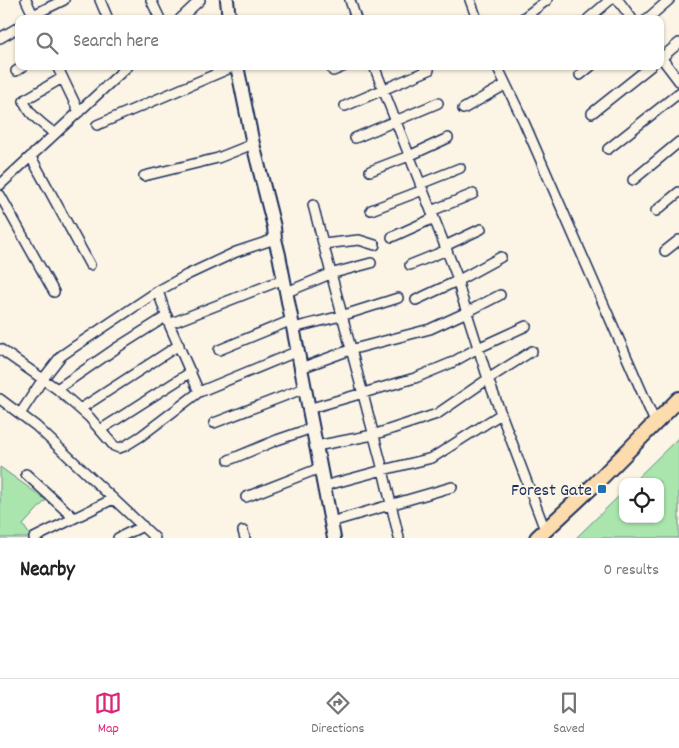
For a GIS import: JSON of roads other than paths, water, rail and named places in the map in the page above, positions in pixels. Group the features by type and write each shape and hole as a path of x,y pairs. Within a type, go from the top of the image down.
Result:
{"main road":[{"path":"544,535 679,399"},
{"path":"544,535 602,489 679,411"}],"street":[{"path":"26,0 33,15"},
{"path":"39,15 64,0"},
{"path":"100,0 106,15"},
{"path":"151,0 158,15"},
{"path":"184,15 200,0"},
{"path":"227,0 229,15"},
{"path":"350,0 355,15"},
{"path":"470,0 476,15"},
{"path":"527,15 547,0"},
{"path":"593,15 610,0"},
{"path":"618,0 629,15"},
{"path":"652,15 670,0"},
{"path":"0,38 15,29"},
{"path":"664,56 679,43"},
{"path":"664,62 679,81"},
{"path":"59,70 79,112"},
{"path":"0,185 124,70"},
{"path":"97,125 227,70"},
{"path":"237,70 274,227 334,538"},
{"path":"376,70 456,274 488,378 544,535"},
{"path":"345,106 429,70"},
{"path":"499,70 528,131 655,422"},
{"path":"580,75 586,70"},
{"path":"592,113 646,70"},
{"path":"55,134 33,115 24,101 62,78"},
{"path":"463,109 506,85"},
{"path":"608,150 679,92"},
{"path":"355,138 438,103"},
{"path":"370,171 448,138"},
{"path":"633,180 679,142"},
{"path":"144,176 218,158 253,144"},
{"path":"31,157 90,265"},
{"path":"371,210 460,168"},
{"path":"656,211 679,192"},
{"path":"392,236 473,194"},
{"path":"0,195 54,292"},
{"path":"312,205 399,538"},
{"path":"410,265 481,229"},
{"path":"20,414 61,356 158,291 187,275 236,252 275,239"},
{"path":"323,244 359,240 375,245"},
{"path":"665,251 679,240"},
{"path":"416,300 457,281 501,256"},
{"path":"287,292 330,274 371,263"},
{"path":"57,390 118,347 168,320 284,279"},
{"path":"158,291 168,320 199,392"},
{"path":"301,368 350,350 430,329 500,295"},
{"path":"219,350 293,324 341,316 398,298"},
{"path":"308,409 414,378 451,363 478,348 526,326"},
{"path":"80,409 179,345"},
{"path":"0,349 43,379 80,409 118,448 158,424 199,392 298,351"},
{"path":"316,446 373,435 437,414 488,378 532,351"},
{"path":"100,430 191,372"},
{"path":"214,423 305,388"},
{"path":"0,399 36,426 155,538"},
{"path":"324,486 432,458 501,414"},
{"path":"229,460 312,428"},
{"path":"246,496 320,468"},
{"path":"26,474 74,518"},
{"path":"331,522 452,487"},
{"path":"34,538 113,499"},
{"path":"118,538 143,526"}],"place":[{"name":"Forest Gate","path":"602,489"}]}
